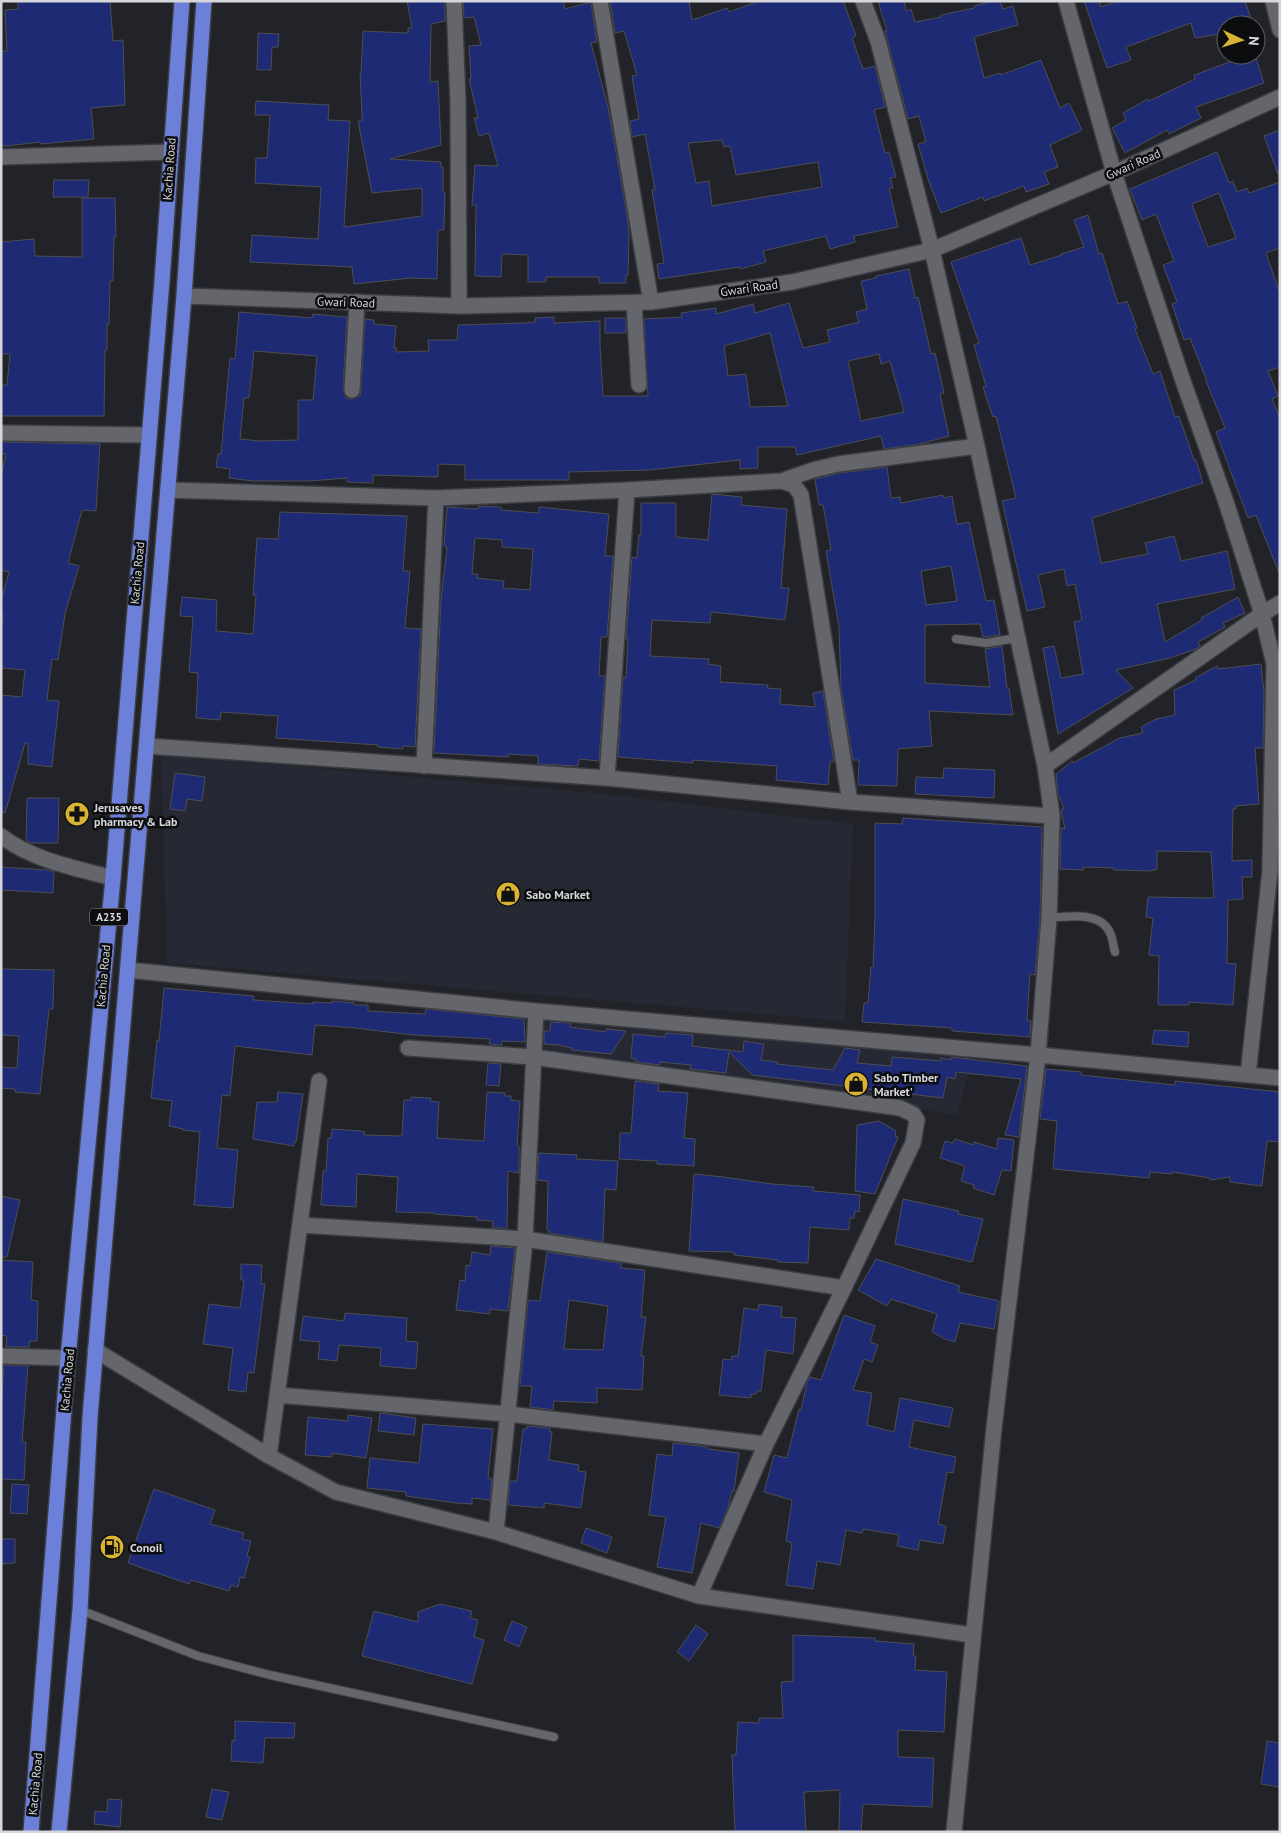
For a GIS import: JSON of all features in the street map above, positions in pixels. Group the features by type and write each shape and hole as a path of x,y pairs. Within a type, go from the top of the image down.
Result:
{"highway":[{"name":"Kachia Road","path":"31,1832 68,1358 112,878 149,435 182,1"},
{"name":"Kachia Road","path":"59,1832 80,1610 95,1350 184,296 204,1"},
{"path":"64,1416 90,1417"}],"street":[{"path":"454,1 458,103 459,306"},
{"path":"600,1 651,302"},
{"path":"863,1 878,41 932,250 977,446 1045,766 1052,816 1049,918 1038,1054 993,1438 954,1832"},
{"path":"1066,1 1114,173 1182,378 1226,502 1262,614 1274,664 1275,871 1248,1075"},
{"path":"1273,1 1280,30"},
{"name":"Gwari Road","path":"184,296 459,306 634,303 792,282 932,250 1114,173 1280,97"},
{"path":"1,157 170,152"},
{"path":"352,390 357,302"},
{"path":"634,303 639,385"},
{"path":"1,433 149,435"},
{"path":"168,490 436,498 627,490 781,480 838,464 977,446"},
{"path":"781,480 794,486 801,495 850,802"},
{"path":"607,778 627,490"},
{"path":"424,766 436,498"},
{"path":"1045,766 1280,603"},
{"path":"146,746 607,778 850,802 1052,816"},
{"path":"1,836 23,850 63,865 112,878"},
{"path":"128,970 536,1011 1038,1054 1280,1078"},
{"path":"496,1532 525,1239 536,1011"},
{"path":"408,1048 533,1057 900,1108 913,1114 917,1120 913,1143 844,1288 766,1444 699,1596"},
{"path":"269,1456 320,1081"},
{"path":"300,1225 525,1239 844,1288"},
{"path":"95,1350 269,1456 336,1492 496,1532 699,1596 972,1636"},
{"path":"1,1356 68,1358"},
{"path":"277,1395 508,1414 766,1444"}],"lane":[{"path":"956,639 986,643 1017,638"},
{"path":"1049,918 1072,916 1102,922 1110,932 1115,952"},
{"path":"80,1610 207,1658 270,1675 554,1737"}],"shaded area":[{"name":"Sabo Market","path":"161,754 604,794 853,824 845,1021 167,963"},
{"name":"Sabo Timber Market'","path":"540,1016 974,1052 957,1115 537,1052"}],"building":[{"path":"18,1 110,1 113,41 123,40 125,105 91,108 94,139 41,144 40,142 1,145 1,51 7,51 5,10 18,9"},
{"path":"407,1 445,1 445,21 431,24 430,82 438,81 441,145 390,159 441,162 441,167 443,167 443,192 445,192 444,230 438,230 437,279 411,278 354,284 352,267 250,262 252,235 318,239 321,187 255,183 256,158 267,158 270,115 255,115 256,101 329,105 328,120 350,121 344,227 422,216 422,188 372,193 358,121 362,121 360,73 363,31 408,33 408,28 412,28"},
{"path":"463,1 563,1 565,9 591,2 597,42 591,43 608,107 627,215 629,235 626,283 599,283 599,277 546,277 546,282 528,282 528,255 502,254 501,277 475,276 476,205 472,205 475,165 498,166 489,133 479,136 474,118 478,118 469,79 471,79 469,46 481,45 474,17 464,18"},
{"path":"610,1 689,1 692,20 727,8 729,12 759,1 843,1 856,36 852,38 863,69 875,66 885,107 874,110 885,153 889,152 896,177 890,178 893,188 889,188 898,227 854,236 855,242 830,249 826,236 763,251 766,262 740,269 740,267 659,279 657,264 664,263 652,190 655,190 645,134 632,137 630,121 639,119 632,76 637,75 624,31 615,33","holes":["722,140 724,147 730,146 736,175 818,162 822,187 712,206 709,181 696,183 688,143"]},
{"path":"878,1 904,1 906,11 911,9 915,22 974,8 974,6 992,1 1000,1 1003,9 1013,6 1018,25 974,37 984,78 1000,73 1001,75 1041,60 1060,108 1069,103 1082,130 1050,145 1058,167 1044,172 1049,184 1026,192 1024,186 984,201 983,197 941,213 928,179 918,144 926,142 919,116 908,119"},
{"path":"1084,1 1099,1 1101,7 1117,1 1245,1 1250,15 1216,15 1216,35 1195,38 1191,23 1126,47 1131,60 1107,68"},
{"path":"258,33 279,34 278,47 272,47 271,70 257,70"},
{"path":"1222,65 1258,65 1264,83 1196,107 1201,118 1169,134 1167,130 1125,153 1112,128 1126,120 1123,113 1148,99 1149,101 1195,79 1194,75"},
{"path":"1280,130 1280,173 1278,174 1264,136"},
{"path":"1217,152 1229,183 1233,181 1237,192 1247,188 1249,193 1280,182 1280,248 1266,253 1280,294 1280,367 1268,371 1278,396 1272,399 1280,418 1279,573 1256,515 1248,518 1216,432 1225,428 1190,338 1184,340 1172,304 1177,302 1163,265 1174,261 1156,214 1142,220 1130,189","holes":["1219,193 1236,238 1208,247 1192,204"]},
{"path":"54,180 89,180 88,197 53,197"},
{"path":"82,198 115,198 116,237 114,237 113,281 110,281 107,350 105,350 104,416 1,416 1,385 7,385 10,354 1,354 1,242 34,239 35,256 82,257"},
{"path":"1088,215 1099,254 1102,253 1118,304 1127,301 1137,328 1135,329 1153,374 1160,371 1175,417 1179,416 1203,483 1092,518 1101,563 1148,554 1145,543 1174,536 1181,561 1227,551 1235,589 1157,604 1165,642 1202,620 1201,618 1238,597 1245,613 1223,623 1225,627 1198,642 1200,646 1196,649 1170,658 1116,670 1133,688 1058,734 1043,648 1054,646 1061,678 1083,674 1074,622 1082,620 1075,584 1067,586 1064,569 1038,575 1045,607 1027,611 1002,501 1016,498 996,416 993,417 983,387 986,386 974,345 979,343 951,262 1021,238 1030,265 1062,255 1084,247 1074,220"},
{"path":"909,269 915,298 918,297 931,354 935,353 944,393 940,394 949,436 920,444 884,449 881,436 797,455 795,447 758,447 758,468 740,469 740,460 649,470 569,472 569,480 465,480 465,465 438,464 438,477 373,475 373,483 347,482 347,478 310,481 253,481 229,478 230,469 216,467 218,454 221,454 230,358 235,359 239,312 312,318 313,314 347,317 343,389 346,398 352,399 360,396 361,391 365,319 374,320 374,324 396,326 394,348 396,348 396,352 429,351 428,340 457,340 458,325 535,322 535,318 554,317 554,323 600,321 603,396 648,396 644,319 682,317 681,313 716,308 716,314 753,304 755,313 789,303 803,348 830,342 827,330 859,322 856,312 867,309 861,281 876,278 876,276","holes":["770,333 788,406 750,407 746,374 728,376 724,346","254,351 317,356 313,400 298,400 298,440 260,441 240,439 244,398 249,398","879,354 881,364 890,361 904,412 861,421 848,361"]},
{"path":"605,318 626,318 626,333 605,333"},
{"path":"1,442 100,444 96,511 82,510 68,563 79,566 65,614 58,660 52,659 47,700 59,701 52,767 28,764 28,743 25,743 5,813 1,812 1,695 22,697 25,670 1,668 3,614 1,613 1,601 9,572 1,570 1,476 6,454 1,454"},
{"path":"887,467 891,498 900,497 901,503 943,495 944,498 952,496 957,524 969,522 986,601 994,600 1000,635 983,637 980,624 925,625 925,683 990,687 985,649 1002,646 1007,688 1009,688 1013,715 929,711 932,746 898,749 897,786 858,785 859,760 853,760 841,688 839,627 826,551 831,550 823,505 819,505 815,479 840,473","holes":["951,566 957,601 926,605 921,571"]},
{"path":"712,494 742,497 741,505 787,509 781,588 789,588 785,620 711,612 710,623 652,620 650,656 709,659 708,664 721,666 720,682 768,685 767,688 781,689 780,704 815,707 813,693 823,691 834,762 830,762 828,785 776,780 777,766 693,760 693,763 618,757 623,677 626,678 628,639 626,639 632,557 637,558 639,535 641,535 641,503 676,503 676,537 708,540"},
{"path":"478,506 501,507 501,510 539,513 539,507 609,514 605,556 613,556 607,637 601,637 599,676 605,676 599,761 579,759 578,766 538,764 538,756 508,754 508,757 434,753 441,599 447,547 444,546 447,507 478,509","holes":["475,538 502,540 502,547 533,549 530,590 503,588 504,581 477,578 478,574 472,574"]},
{"path":"280,512 407,516 403,571 410,571 405,628 421,629 415,747 403,746 403,749 378,747 378,745 276,738 278,716 221,712 220,720 196,718 198,673 189,672 193,617 180,616 182,597 217,600 216,631 253,634 256,595 253,595 257,538 278,539"},
{"path":"1261,664 1264,692 1263,748 1255,748 1259,804 1235,806 1236,809 1233,809 1232,861 1252,860 1252,877 1242,877 1243,899 1228,900 1227,963 1236,964 1233,1005 1189,1002 1189,1005 1158,1005 1159,956 1149,955 1153,918 1146,917 1148,897 1214,898 1211,852 1157,851 1157,870 1152,871 1083,867 1083,870 1060,869 1061,828 1065,829 1061,810 1064,809 1058,794 1056,774 1072,761 1073,763 1120,738 1143,733 1141,727 1156,719 1175,715 1174,690 1196,680 1195,678 1217,666 1218,669"},
{"path":"944,768 995,770 994,798 915,794 916,777 943,778"},
{"path":"175,773 205,777 202,801 187,799 185,811 170,809"},
{"path":"27,798 59,798 58,843 30,843 26,840"},
{"path":"903,818 1042,827 1040,917 1035,975 1030,974 1027,1020 1031,1021 1030,1037 952,1031 952,1028 862,1022 864,1003 868,1003 871,967 873,968 875,823 902,824"},
{"path":"1,867 54,872 53,893 1,890"},
{"path":"1,969 54,970 53,1009 49,1009 40,1094 15,1092 15,1089 1,1088 1,1067 17,1068 19,1036 1,1035"},
{"path":"164,988 254,996 253,1000 313,1004 313,1002 332,1003 332,1001 354,1003 354,1005 368,1005 368,1011 425,1014 426,1009 524,1019 525,1042 502,1041 502,1045 489,1044 490,1039 413,1035 315,1025 312,1055 235,1046 230,1096 222,1095 217,1148 238,1150 233,1208 194,1205 200,1132 169,1126 172,1101 151,1098"},
{"path":"551,1022 570,1023 570,1027 606,1032 606,1029 626,1031 611,1054 572,1050 572,1048 559,1045 544,1044 544,1031 550,1031"},
{"path":"1154,1030 1189,1032 1188,1047 1152,1044"},
{"path":"666,1033 693,1035 692,1046 743,1052 744,1041 764,1044 761,1060 778,1062 777,1064 833,1070 845,1048 860,1050 857,1063 891,1066 892,1057 941,1061 941,1058 951,1060 951,1057 1027,1066 1019,1137 1005,1135 1021,1079 956,1072 955,1079 947,1077 943,1098 752,1075 729,1052 726,1073 690,1069 691,1065 660,1062 660,1065 636,1062 636,1059 631,1058 633,1034 665,1037"},
{"path":"488,1063 501,1064 499,1086 486,1085"},
{"path":"1046,1069 1081,1072 1081,1075 1175,1085 1175,1081 1280,1092 1280,1142 1267,1141 1262,1186 1230,1182 1230,1177 1210,1180 1210,1178 1172,1172 1172,1174 1150,1172 1149,1178 1053,1169 1057,1121 1040,1119"},
{"path":"635,1081 659,1084 658,1091 688,1093 684,1138 695,1139 694,1166 657,1164 657,1161 619,1159 620,1133 631,1133"},
{"path":"278,1092 303,1094 294,1146 253,1139 257,1102 277,1102"},
{"path":"487,1092 505,1093 505,1096 511,1096 511,1100 520,1101 517,1145 519,1146 519,1173 508,1171 507,1228 493,1228 493,1221 477,1220 477,1217 396,1212 398,1177 357,1174 356,1207 321,1205 323,1171 326,1171 328,1138 331,1138 332,1129 361,1131 365,1132 364,1135 402,1136 404,1100 411,1100 411,1097 431,1098 430,1101 439,1102 437,1138 484,1141"},
{"path":"879,1121 896,1131 895,1136 898,1137 875,1194 855,1191 857,1125"},
{"path":"998,1138 1014,1140 1011,1171 1002,1170 994,1195 973,1188 974,1185 961,1181 965,1166 940,1158 945,1141 953,1143 955,1139 997,1149"},
{"path":"539,1153 577,1155 576,1159 618,1161 616,1190 605,1189 603,1242 549,1233 549,1230 547,1230 548,1181 537,1180"},
{"path":"694,1174 772,1184 814,1187 813,1191 860,1195 859,1212 855,1211 854,1218 850,1218 849,1230 810,1227 808,1263 778,1262 778,1260 734,1255 734,1252 689,1251"},
{"path":"1,1196 20,1200 7,1257 1,1257"},
{"path":"903,1199 959,1211 958,1214 983,1219 972,1262 895,1244"},
{"path":"491,1246 515,1248 508,1311 490,1309 490,1314 456,1310 460,1280 465,1281 466,1265 470,1266 472,1252 490,1255"},
{"path":"547,1252 621,1263 621,1268 645,1270 641,1317 646,1317 641,1356 644,1356 642,1390 597,1388 597,1403 554,1401 553,1410 530,1407 532,1386 520,1386 528,1300 540,1301","holes":["569,1300 608,1306 603,1350 564,1349"]},
{"path":"876,1259 960,1286 958,1292 999,1301 994,1329 960,1323 955,1342 932,1332 937,1314 891,1299 887,1306 858,1290"},
{"path":"1,1260 33,1262 31,1300 38,1301 37,1341 30,1341 29,1347 6,1347 7,1336 1,1335"},
{"path":"241,1264 262,1265 261,1284 265,1284 254,1373 248,1372 246,1392 228,1390 233,1348 203,1344 209,1304 240,1308 244,1280 241,1280"},
{"path":"759,1304 782,1307 781,1317 796,1318 793,1354 766,1350 761,1391 751,1394 751,1398 719,1395 723,1359 732,1360 732,1356 738,1356 744,1308 758,1310"},
{"path":"345,1313 407,1318 406,1341 418,1342 416,1369 380,1366 381,1348 339,1345 337,1361 318,1359 320,1342 300,1340 303,1316 344,1321"},
{"path":"844,1315 875,1326 870,1342 878,1345 872,1362 864,1359 853,1390 872,1393 867,1425 894,1432 900,1398 953,1408 949,1427 914,1420 909,1447 956,1457 953,1473 947,1472 938,1524 946,1526 943,1544 920,1540 918,1550 897,1546 899,1535 863,1529 862,1533 846,1530 840,1565 817,1561 813,1589 786,1585 792,1543 786,1541 792,1500 764,1492 774,1455 787,1458 807,1382 810,1377 821,1380"},
{"path":"4,1365 28,1366 22,1442 26,1442 24,1480 1,1479 1,1409"},
{"path":"380,1413 416,1418 414,1435 378,1431"},
{"path":"348,1415 372,1418 366,1458 332,1453 332,1457 305,1455 308,1417 348,1421"},
{"path":"423,1424 493,1429 488,1478 492,1479 490,1500 472,1498 472,1504 456,1503 406,1496 406,1492 367,1488 370,1458 419,1463"},
{"path":"527,1426 550,1428 550,1432 552,1432 549,1460 579,1465 578,1471 586,1472 581,1508 544,1503 544,1508 508,1505 510,1481 517,1481 523,1429 527,1429"},
{"path":"673,1443 739,1453 734,1491 732,1491 728,1508 719,1528 701,1523 692,1573 657,1567 666,1517 649,1515 657,1454 672,1456"},
{"path":"12,1484 29,1485 27,1514 10,1513"},
{"path":"154,1489 215,1510 210,1524 244,1533 242,1539 251,1541 247,1556 250,1557 244,1578 240,1577 238,1587 231,1585 229,1591 191,1580 189,1584 128,1563"},
{"path":"586,1528 612,1537 607,1553 581,1543"},
{"path":"1,1539 15,1539 15,1563 1,1564"},
{"path":"440,1604 472,1611 470,1618 478,1620 474,1637 484,1640 472,1684 362,1656 374,1611 418,1622 418,1612"},
{"path":"512,1621 527,1627 519,1647 504,1640"},
{"path":"696,1625 708,1634 689,1661 677,1652"},
{"path":"793,1635 875,1638 875,1641 914,1644 913,1656 916,1656 915,1670 947,1672 944,1732 898,1730 898,1757 934,1758 932,1807 863,1804 861,1832 839,1831 840,1790 804,1792 806,1832 735,1832 732,1755 736,1755 738,1722 759,1723 759,1718 783,1718 781,1682 793,1681"},
{"path":"235,1721 295,1723 294,1738 265,1738 263,1763 231,1761 232,1740 235,1741"},
{"path":"1267,1741 1280,1743 1280,1787 1261,1784"},
{"path":"212,1789 229,1792 222,1820 206,1817"},
{"path":"108,1799 122,1800 120,1827 94,1824 95,1811 107,1812"}],"place":[{"name":"Jerusaves pharmacy & Lab","path":"77,814"},
{"name":"Sabo Market","path":"508,894"},
{"name":"Sabo Timber Market'","path":"856,1084"},
{"name":"Conoil","path":"112,1547"}]}
